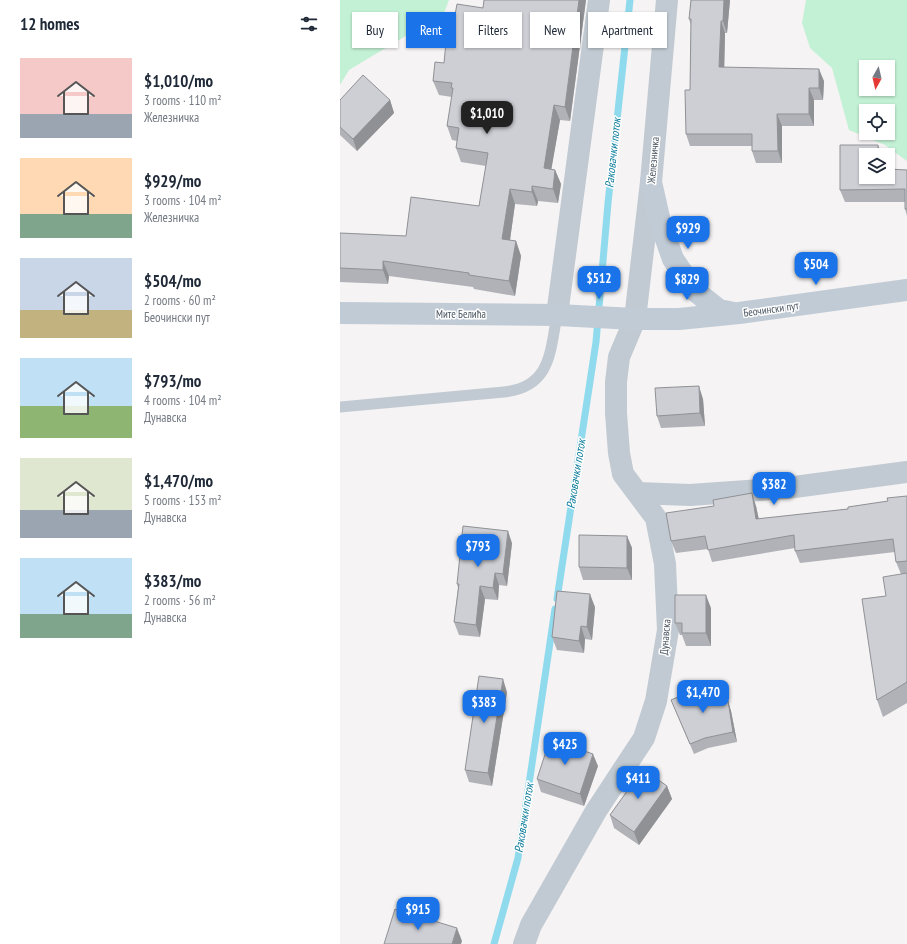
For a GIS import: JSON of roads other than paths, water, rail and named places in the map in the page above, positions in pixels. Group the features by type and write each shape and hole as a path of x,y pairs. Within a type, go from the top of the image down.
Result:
{"main road":[{"path":"651,182 660,222 674,259 694,290 719,310 739,313"},
{"name":"Беочински пут","path":"581,316 625,319 679,319 739,313 907,290"},
{"name":"Мите Белића","path":"340,313 581,316"}],"street":[{"path":"556,315 599,0"},
{"name":"Железничка","path":"625,319 651,182 667,0"},
{"name":"Дунавска","path":"524,944 531,925 592,818 644,738 656,701 668,630 665,564 656,518 623,474 619,453 616,413 616,382 625,319"},
{"path":"638,494 690,495 780,489 907,472"}],"lane":[{"path":"340,406 515,391 525,387 533,382 542,373 548,363 556,315"}],"waterway":[{"name":"Раковачки поток","path":"557,599 596,342 608,203 630,0"},
{"name":"Раковачки поток","path":"494,944 518,858 555,609"}]}
